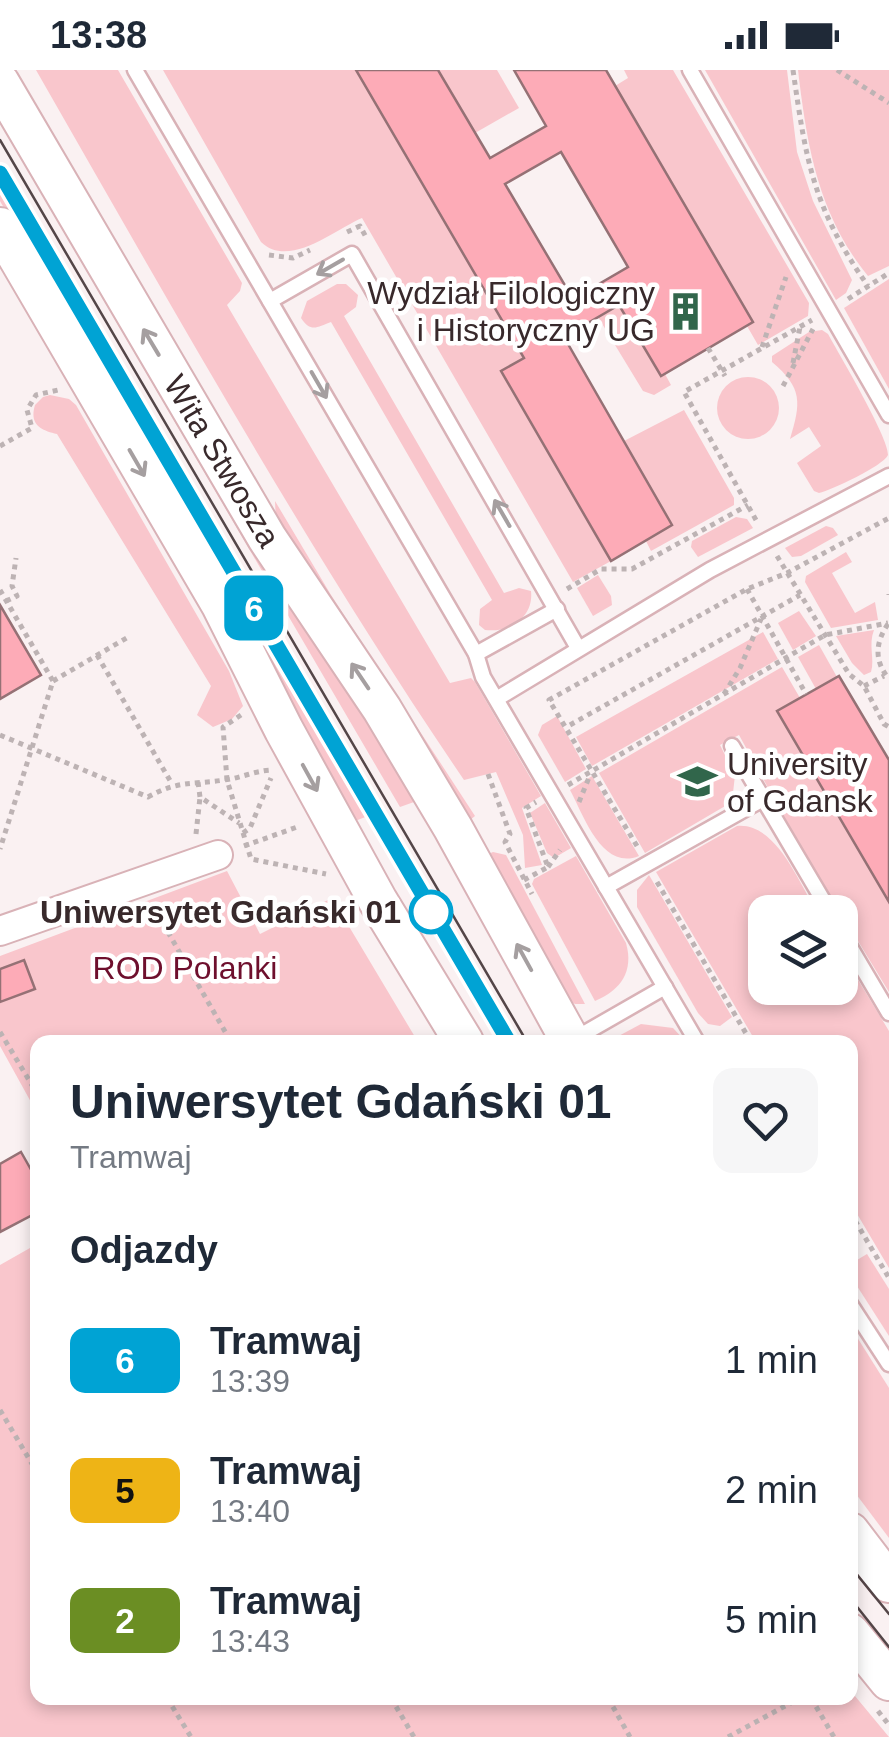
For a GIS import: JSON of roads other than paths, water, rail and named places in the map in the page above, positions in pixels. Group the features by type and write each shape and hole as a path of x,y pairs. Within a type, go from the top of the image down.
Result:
{"street":[{"name":"Wita Stwosza","path":"0,83 267,538 392,726 567,1035"},
{"path":"0,227 221,605 372,891 460,1035"},
{"path":"0,931 218,856"},
{"path":"858,1542 889,1583"},
{"path":"858,1644 889,1681"}],"lane":[{"path":"135,70 693,1035"},
{"path":"690,70 889,415"},
{"path":"270,301 352,254 578,648"},
{"path":"498,698 710,570 889,476"},
{"path":"476,654 557,609"},
{"path":"732,746 820,895"},
{"path":"606,886 763,800"},
{"path":"858,960 889,1013"},
{"path":"583,1035 664,987"},
{"path":"858,1316 889,1364"}],"tram line":[{"path":"0,140 523,1035"},
{"path":"0,173 460,958"},
{"name":"6","path":"0,173 505,1035"},
{"path":"858,1576 889,1614"},
{"path":"858,1608 889,1647"}],"place":[{"name":"Wydział Filologiczny i Historyczny UG","path":"685,311"},
{"name":"University of Gdansk","path":"697,782"},
{"name":"Uniwersytet Gdański 01","path":"431,912"}],"park label":[{"name":"ROD Polanki","path":"185,968"}]}
